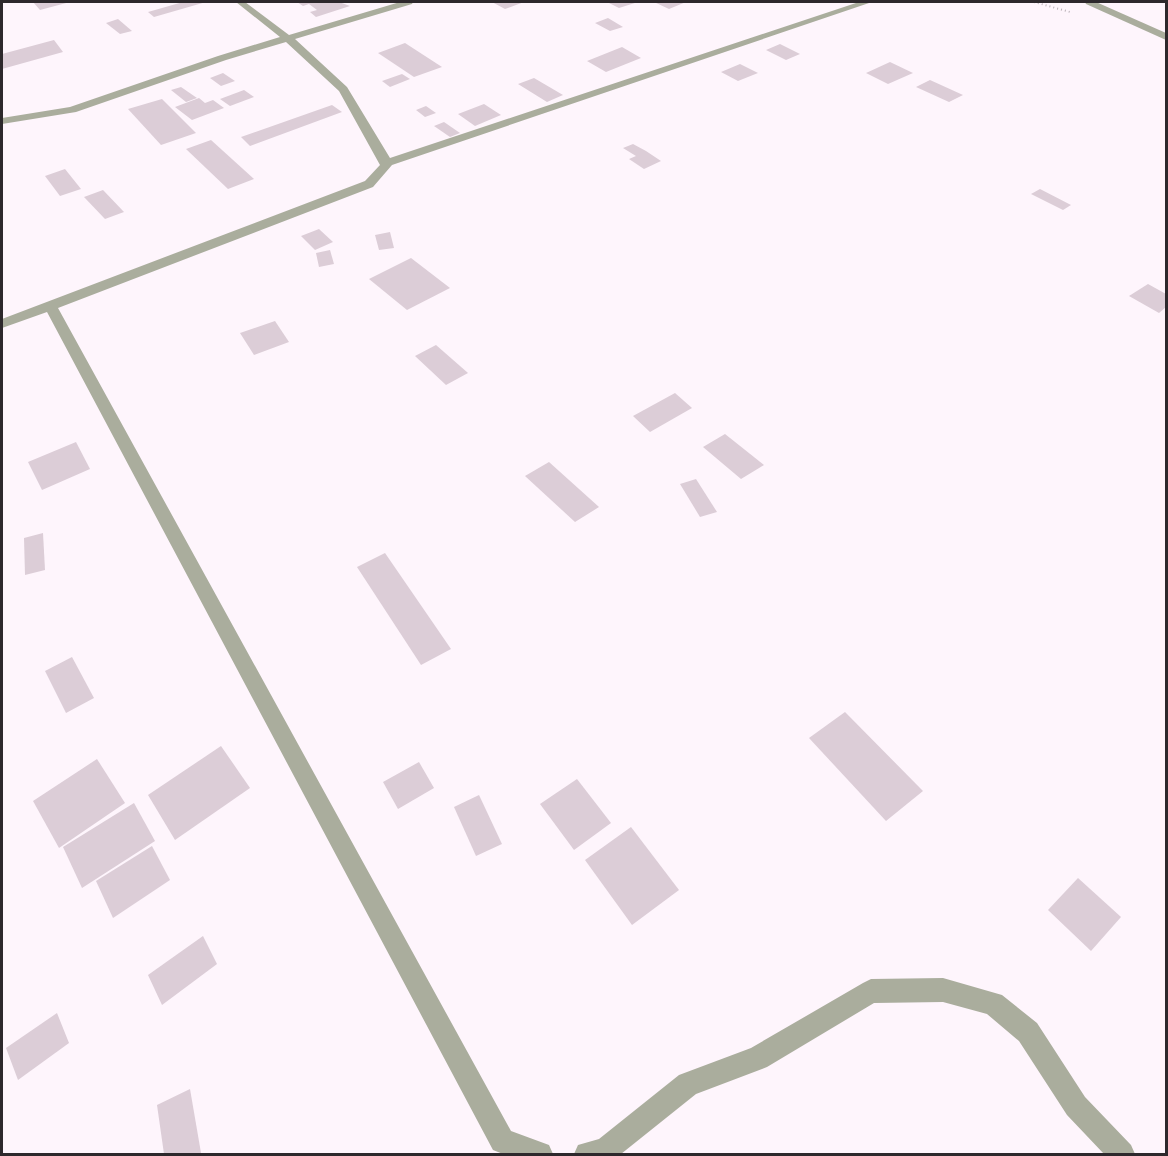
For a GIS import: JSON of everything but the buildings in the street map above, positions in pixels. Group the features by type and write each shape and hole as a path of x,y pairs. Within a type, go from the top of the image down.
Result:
{"street":[{"path":"240,2 287,38 343,89 387,163"},
{"path":"2,121 72,110 287,38 409,2"},
{"path":"2,324 369,184 387,163 867,2"},
{"path":"1089,2 1167,38"},
{"path":"50,305 502,1141 540,1155"},
{"path":"587,1155 605,1150 688,1084 758,1058 871,991 943,990 993,1004 1028,1032 1076,1106 1122,1155"}]}
